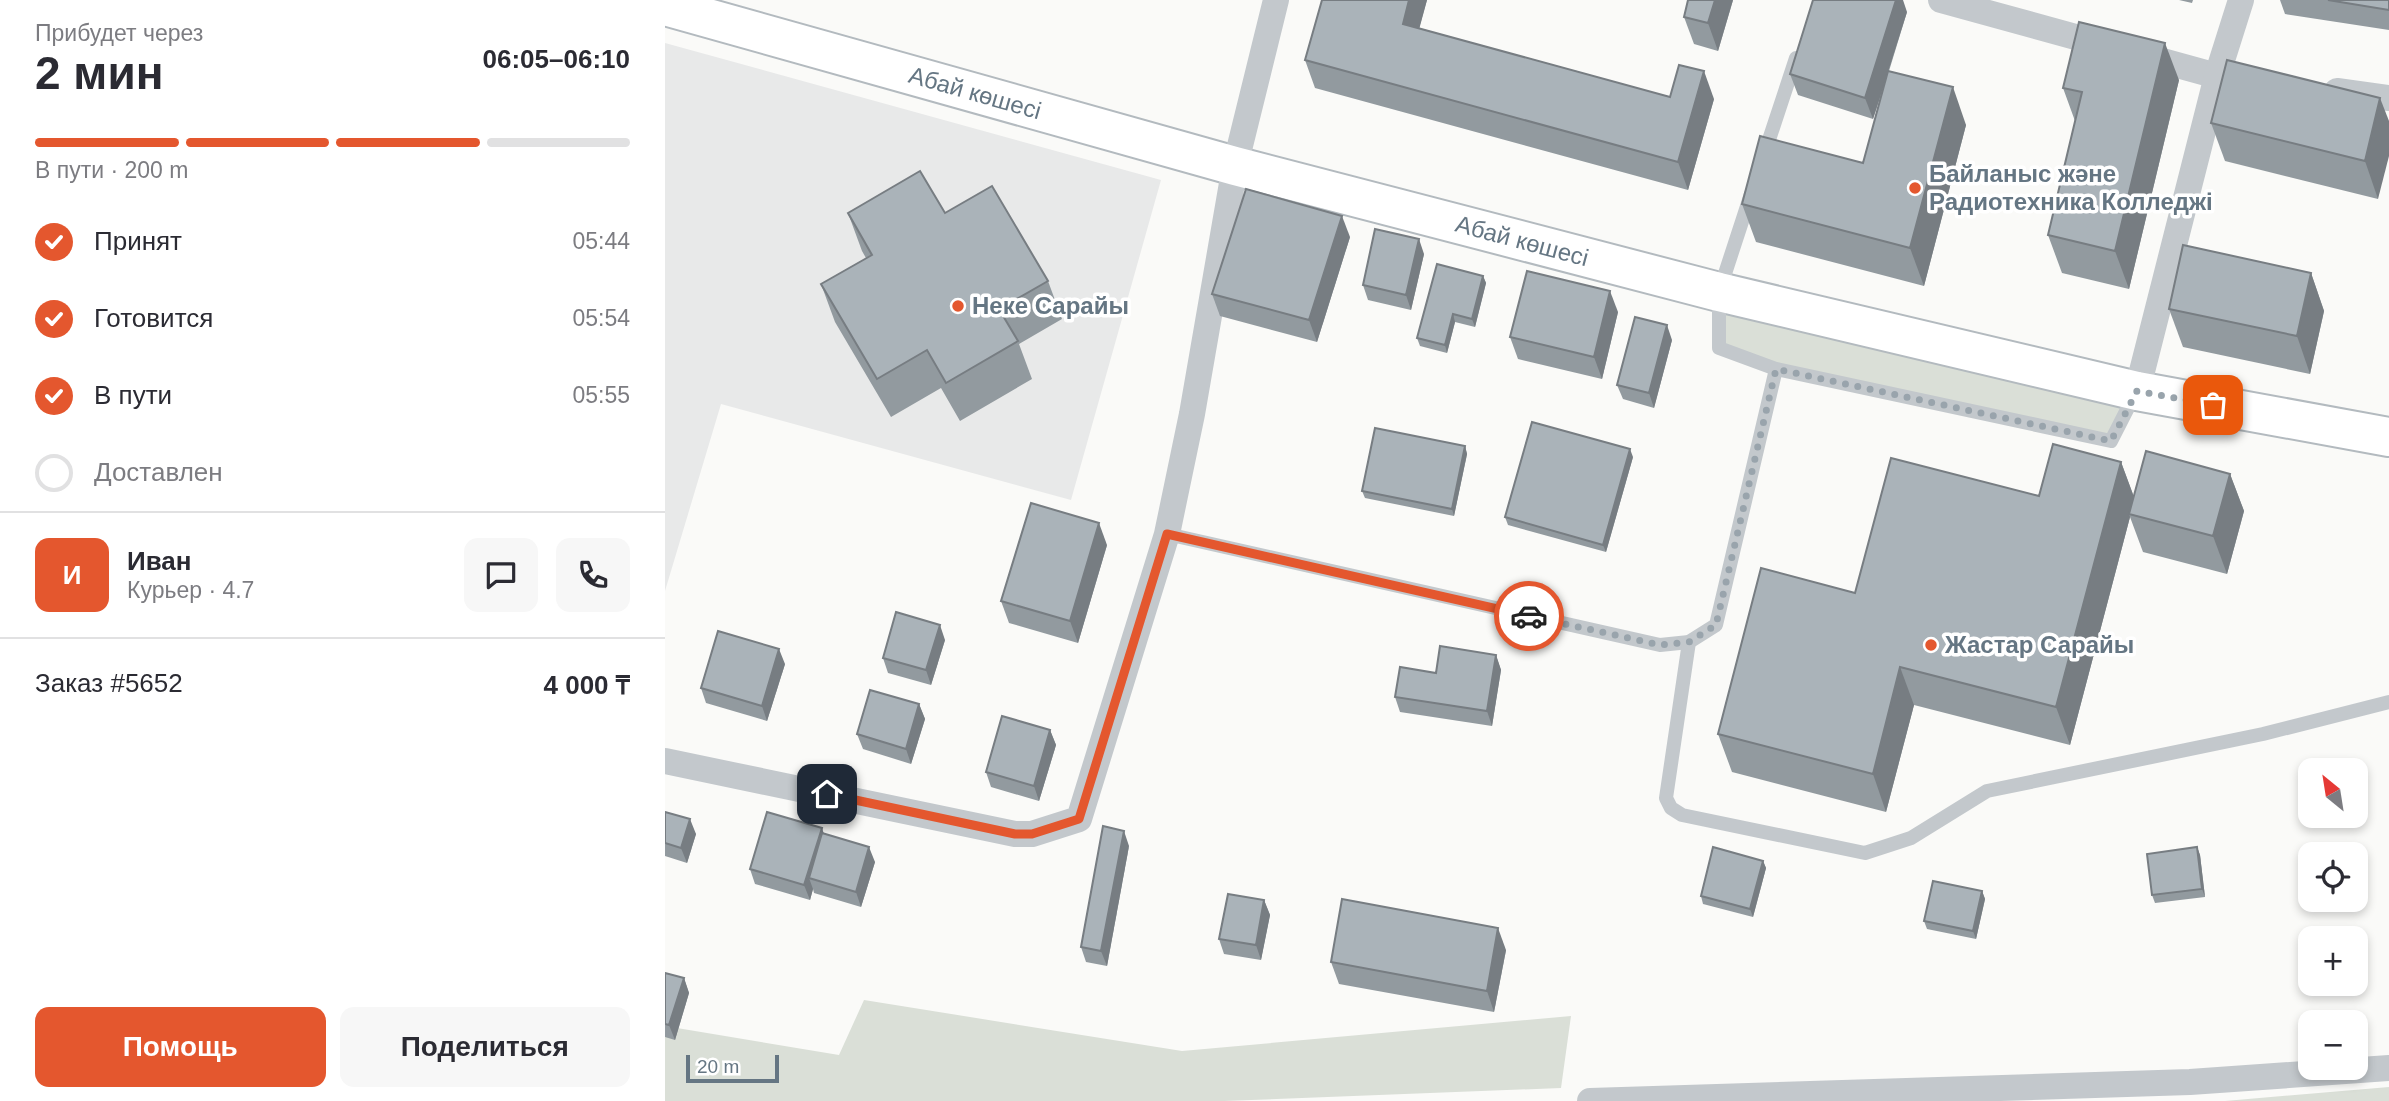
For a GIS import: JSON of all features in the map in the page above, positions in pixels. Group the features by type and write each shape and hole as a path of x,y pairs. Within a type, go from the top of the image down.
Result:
{"main road":[{"name":"Абай көшесі","path":"669,8 1234,166 1719,292 2137,391 2389,437"}],"street":[{"path":"665,761 1015,834 1032,834 1079,819 1167,534 1192,414 1234,166 1276,0"},
{"path":"1941,0 2217,76 2283,84"},
{"path":"2137,391 2217,76 2241,0"},
{"path":"2309,88 2389,98"},
{"path":"1590,1101 2190,1082 2389,1068"}],"lane":[{"path":"1802,40 1719,292 1720,348 1776,369 2111,441 2137,391"},
{"path":"1167,534 1660,645 1689,642 1716,625 1776,369"},
{"path":"1689,642 1666,798 1671,808 1682,815 1865,853 1911,838 1987,791 2263,734 2389,702"}],"shaded area":[{"path":"665,43 1161,180 1071,500 721,404 665,591"},
{"path":"1719,292 2137,391 2111,441 1777,369 1719,348"},
{"path":"864,1000 1182,1051 1571,1016 1561,1088 1224,1101 665,1101 665,1026 839,1055"},
{"path":"2389,1087 2389,1101 2225,1101"}],"building":[{"path":"1322,0 1409,0 1403,24 1670,97 1679,65 1704,71 1678,162 1305,60"},
{"path":"1688,0 1715,0 1708,23 1684,17"},
{"path":"1813,0 1896,0 1865,98 1790,74"},
{"path":"2328,0 2389,0 2389,10"},
{"path":"2079,22 2165,43 2115,251 2048,235 2082,92 2063,88"},
{"path":"2227,60 2380,98 2365,161 2211,123"},
{"path":"1888,71 1953,87 1910,248 1742,204 1760,136 1863,163"},
{"name":"Неке Сарайы","path":"920,171 945,213 992,186 1048,281 999,309 1018,341 946,383 927,350 877,379 821,284 872,255 848,213"},
{"path":"1246,189 1342,216 1309,320 1212,294"},
{"path":"1375,229 1419,239 1406,295 1363,285"},
{"path":"2183,245 2311,273 2297,336 2169,309"},
{"path":"1437,264 1483,276 1472,319 1453,314 1445,345 1417,338"},
{"path":"1527,271 1610,291 1594,357 1510,337"},
{"path":"1635,317 1667,325 1649,393 1617,385"},
{"path":"1532,422 1630,449 1603,545 1505,517"},
{"path":"1375,428 1465,446 1452,509 1362,491"},
{"name":"Жастар Сарайы","path":"2053,444 2121,462 2056,707 1900,667 1873,774 1718,734 1761,568 1855,593 1891,458 2039,496"},
{"path":"2146,451 2230,474 2213,536 2129,514"},
{"path":"1031,503 1099,523 1070,621 1001,601"},
{"path":"896,612 940,625 926,670 883,658"},
{"path":"718,631 779,649 762,706 701,688"},
{"path":"1440,646 1496,655 1487,711 1395,697 1400,667 1436,673"},
{"path":"870,690 919,704 906,749 857,734"},
{"path":"1002,716 1050,730 1034,786 986,772"},
{"path":"665,812 690,819 681,848 665,843"},
{"path":"767,812 822,828 804,885 750,869"},
{"path":"1103,826 1124,831 1101,951 1081,947"},
{"path":"822,833 869,847 856,892 809,878"},
{"path":"1713,847 1763,861 1750,909 1701,896"},
{"path":"2197,847 2202,889 2152,895 2147,854"},
{"path":"1933,881 1982,891 1973,931 1924,921"},
{"path":"1228,894 1264,900 1256,945 1219,939"},
{"path":"1342,899 1498,928 1487,991 1331,962"},
{"path":"665,973 684,978 669,1025 665,1024"}],"way so far":[{"path":"1529,616 1660,645 1689,642 1716,625 1776,369 2111,441 2137,391 2213,405"}],"place":[{"name":"Байланыс және Радиотехника Колледжі","path":"1915,188"},
{"name":"Неке Сарайы","path":"958,306"},
{"name":"Жастар Сарайы","path":"1931,645"}],"route":[{"path":"827,794 1015,834 1032,834 1079,819 1167,534 1529,616"}]}
